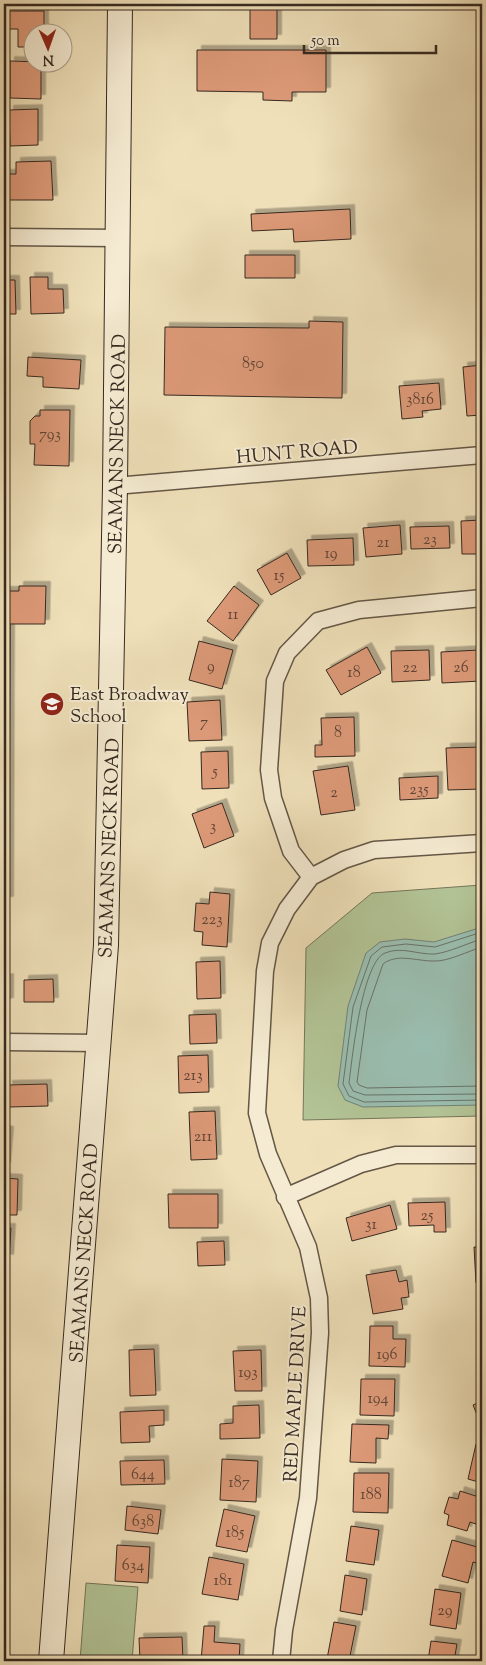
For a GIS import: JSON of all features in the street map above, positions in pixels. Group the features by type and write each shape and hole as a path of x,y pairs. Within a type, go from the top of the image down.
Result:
{"main road":[{"name":"SEAMANS NECK ROAD","path":"51,1661 106,945 110,829 120,4"}],"street":[{"path":"4,237 118,238"},
{"name":"HUNT ROAD","path":"115,486 482,455"},
{"path":"311,878 291,851 273,798 269,770 275,681 286,653 318,621 359,610 482,598"},
{"name":"RED MAPLE DRIVE","path":"281,1661 308,1498 320,1333 319,1298 308,1247 268,1154 257,1113 265,972 270,942 286,908 311,878 344,860 374,850 482,843"},
{"path":"4,1042 99,1043"},
{"path":"285,1197 361,1164 396,1155 482,1155"}],"green space":[{"path":"482,885 482,1116 303,1120 306,948 372,893"},
{"path":"86,1583 138,1587 132,1661 80,1661"}],"water":[{"path":"482,927 482,1105 363,1107 345,1100 338,1086 348,1006 366,953 380,942 405,939 434,942"}],"building":[{"path":"250,4 277,4 277,39 250,39"},
{"path":"8,11 44,11 44,22 22,22 22,47 18,47 18,29 8,29"},
{"path":"197,50 326,50 326,92 292,92 292,101 263,100 263,92 197,91"},
{"path":"10,61 22,61 22,72 41,72 41,99 10,98"},
{"path":"38,109 38,145 10,146 9,110"},
{"path":"51,161 53,200 6,200 5,174 16,174 16,162"},
{"path":"350,209 351,239 294,242 293,229 252,231 251,214"},
{"path":"245,255 295,255 295,278 245,278"},
{"path":"30,277 48,277 48,289 63,289 64,313 31,314"},
{"path":"4,280 15,280 16,314 4,314"},
{"path":"309,321 343,322 342,398 164,395 165,327 309,328"},
{"path":"28,357 81,360 79,389 43,387 43,377 27,376"},
{"path":"482,365 482,415 467,416 463,367"},
{"path":"439,383 441,409 422,411 423,417 402,419 399,386"},
{"path":"40,410 70,410 69,466 34,465 35,444 30,444 30,421 35,416 40,416"},
{"path":"482,520 482,554 462,554 461,521"},
{"path":"400,525 402,554 366,557 363,528"},
{"path":"449,526 450,548 411,549 410,527"},
{"path":"353,538 354,565 308,566 307,540"},
{"path":"287,553 301,578 271,595 257,570"},
{"path":"19,586 46,586 45,624 10,624 9,901 4,901 4,591 19,591"},
{"path":"234,586 259,605 233,641 207,621"},
{"path":"199,641 233,650 222,689 189,680"},
{"path":"367,647 381,673 341,695 326,670"},
{"path":"429,650 430,680 392,682 391,651"},
{"path":"479,650 481,681 442,683 441,652"},
{"path":"220,700 222,740 189,741 187,702"},
{"path":"354,717 355,756 315,757 315,745 322,745 321,718"},
{"path":"482,747 482,789 448,790 446,748"},
{"path":"228,751 229,788 202,789 201,752"},
{"path":"348,766 355,810 321,815 313,771"},
{"path":"438,776 438,798 400,800 399,778"},
{"path":"222,803 234,836 204,848 192,814"},
{"path":"210,892 230,894 227,947 202,945 203,932 194,931 196,903 209,904"},
{"path":"220,961 221,998 197,999 196,962"},
{"path":"9,978 9,1002 4,1003 4,979"},
{"path":"53,979 54,1002 24,1002 24,980"},
{"path":"216,1014 217,1043 190,1044 189,1015"},
{"path":"208,1055 209,1092 179,1093 178,1056"},
{"path":"47,1084 48,1106 9,1107 8,1085"},
{"path":"215,1111 217,1159 191,1160 189,1112"},
{"path":"4,1130 9,1131 6,1167 4,1166"},
{"path":"4,1178 18,1179 17,1215 4,1215"},
{"path":"168,1194 218,1194 218,1228 169,1228"},
{"path":"445,1202 446,1232 434,1232 434,1225 409,1226 408,1203"},
{"path":"390,1205 397,1229 352,1241 346,1218"},
{"path":"4,1228 11,1228 9,1259 4,1258"},
{"path":"224,1241 225,1265 198,1266 197,1242"},
{"path":"474,1247 482,1247 482,1283 476,1283"},
{"path":"396,1270 399,1282 407,1280 409,1297 401,1298 403,1309 373,1314 366,1275"},
{"path":"479,1295 482,1295 482,1330 480,1330"},
{"path":"370,1326 393,1326 393,1339 406,1339 405,1367 369,1366"},
{"path":"154,1349 156,1395 130,1396 129,1350"},
{"path":"261,1350 262,1391 235,1391 233,1351"},
{"path":"361,1379 395,1379 394,1416 360,1415"},
{"path":"482,1401 482,1427 473,1405"},
{"path":"259,1405 260,1438 220,1439 220,1424 233,1423 233,1406"},
{"path":"164,1410 164,1425 149,1426 150,1442 121,1443 120,1412"},
{"path":"352,1424 389,1425 388,1439 376,1438 376,1463 350,1462"},
{"path":"476,1444 482,1446 482,1483 468,1479"},
{"path":"222,1459 258,1461 256,1502 220,1500"},
{"path":"164,1460 165,1484 121,1485 120,1461"},
{"path":"354,1473 389,1473 388,1513 353,1512"},
{"path":"460,1491 482,1498 476,1524 470,1522 467,1531 447,1525 449,1515 444,1513 449,1497 458,1499"},
{"path":"127,1506 161,1510 158,1534 125,1530"},
{"path":"224,1509 255,1516 247,1552 216,1546"},
{"path":"351,1526 379,1530 374,1565 346,1561"},
{"path":"452,1540 481,1548 477,1563 473,1562 468,1583 442,1576"},
{"path":"117,1545 150,1547 148,1583 115,1581"},
{"path":"209,1557 244,1564 238,1600 202,1594"},
{"path":"345,1575 367,1579 362,1615 340,1611"},
{"path":"435,1589 461,1593 456,1629 430,1625"},
{"path":"334,1622 356,1626 349,1661 327,1659"},
{"path":"204,1626 215,1626 214,1642 240,1644 239,1661 201,1661"},
{"path":"182,1637 183,1659 140,1660 139,1638"},
{"path":"431,1641 457,1644 454,1661 428,1661"}],"place":[{"name":"East Broadway School","path":"52,704"}]}
